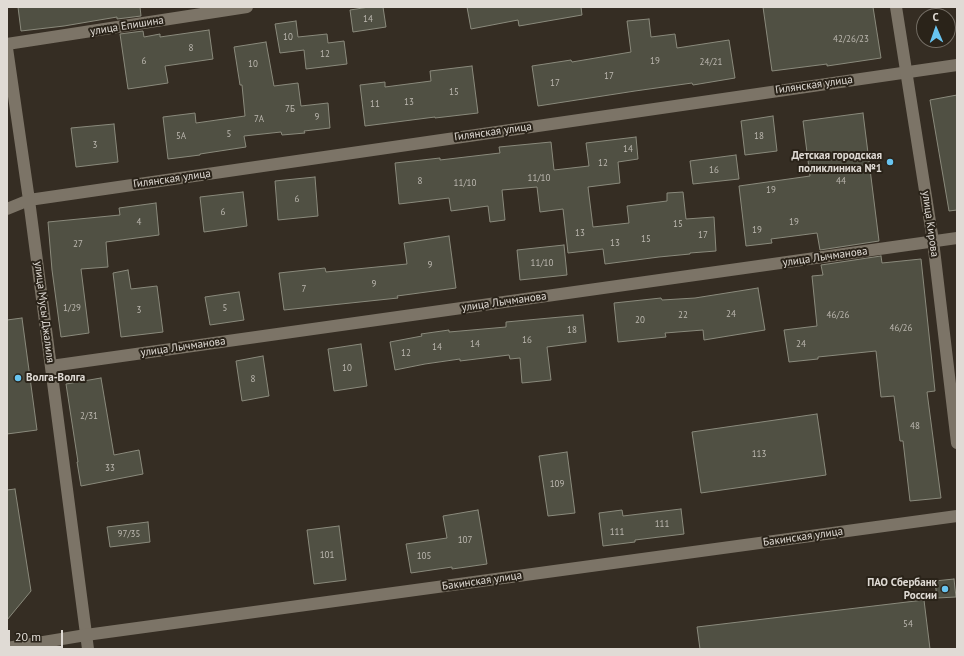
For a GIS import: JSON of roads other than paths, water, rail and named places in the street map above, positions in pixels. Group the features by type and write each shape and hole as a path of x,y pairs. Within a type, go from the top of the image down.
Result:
{"street":[{"name":"улица Епишина","path":"7,44 247,7"},
{"name":"улица Кирова","path":"896,7 933,242 957,443"},
{"name":"улица Мусы Джалиля","path":"7,48 29,200 88,649"},
{"name":"Гилянская улица","path":"7,208 29,200 957,65"},
{"name":"улица Лычманова","path":"51,366 957,238"},
{"name":"Бакинская улица","path":"7,648 86,635 957,516"}],"place":[{"name":"Детская городская поликлиника №1","path":"890,162"},
{"name":"Волга-Волга","path":"18,378"},
{"name":"ПАО Сбербанк России","path":"945,589"}]}
